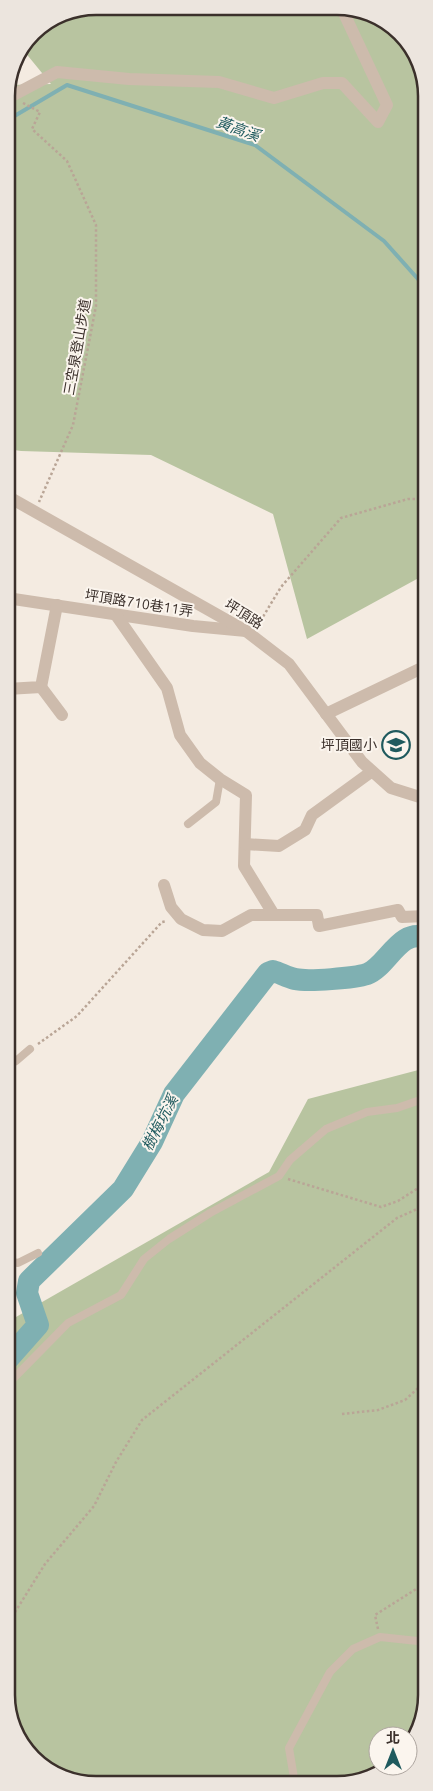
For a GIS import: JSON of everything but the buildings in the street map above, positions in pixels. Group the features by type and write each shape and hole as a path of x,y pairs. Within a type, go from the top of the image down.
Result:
{"street":[{"path":"15,94 56,72 129,79 219,82 274,98 323,83 342,83 378,122 387,105 345,16"},
{"name":"坪頂路","path":"15,503 35,512 248,633 289,664 371,772 391,788 418,796"},
{"name":"坪頂路710巷11弄","path":"15,599 248,633"},
{"path":"57,605 41,687 62,715"},
{"path":"193,626 210,610"},
{"path":"116,615 167,688 180,735 200,763 220,779 246,795 244,866 274,914"},
{"path":"326,714 418,670"},
{"path":"15,689 41,687"},
{"path":"245,844 280,846 305,830 312,815 371,772"},
{"path":"164,885 171,907 181,919 203,930 222,931 251,915 317,915 318,926 398,910 402,917 418,916"}],"lane":[{"path":"188,824 216,802 220,779"},
{"path":"15,1062 30,1049"},
{"path":"15,1377 68,1323 121,1295 144,1259 169,1239 210,1213 279,1176 290,1160 326,1129 367,1112 397,1108 418,1101"},
{"path":"15,1262 18,1263 38,1253"},
{"path":"294,1776 289,1748 330,1672 353,1649 380,1638 418,1641"}],"path":[{"name":"三空泉登山步道","path":"22,102 40,112 32,129 67,161 96,225 96,306 73,425 35,512"},
{"path":"248,633 281,587 341,518 408,499 418,499"},
{"path":"30,1049 77,1016 162,922 181,919"},
{"path":"279,1176 381,1207 398,1200 418,1188"},
{"path":"15,1612 45,1564 94,1506 116,1462 142,1420 397,1218 418,1209"},
{"path":"342,1414 378,1410 405,1400 418,1388"},
{"path":"380,1638 375,1615 418,1588"}],"green space":[{"path":"337,15 368,21 378,26 394,39 404,51 410,60 415,75 418,96 418,578 307,639 273,514 151,455 15,450 15,90 16,85 51,84 27,54 42,35 55,26 70,19 85,16"},
{"path":"418,1070 418,1701 415,1716 412,1726 368,1726 368,1770 348,1775 96,1776 70,1772 51,1762 29,1740 19,1721 16,1706 15,1316 16,1317 269,1172 308,1099"}],"waterway":[{"name":"黃高溪","path":"15,116 67,85 255,145 384,241 418,279"},
{"name":"樹梅坑溪","path":"15,1351 38,1325 27,1293 29,1281 123,1189 152,1142 174,1094 268,973 273,971 295,979 310,980 367,974 381,964 401,943 409,938 418,936"}],"place":[{"name":"坪頂國小","path":"396,745"}]}
